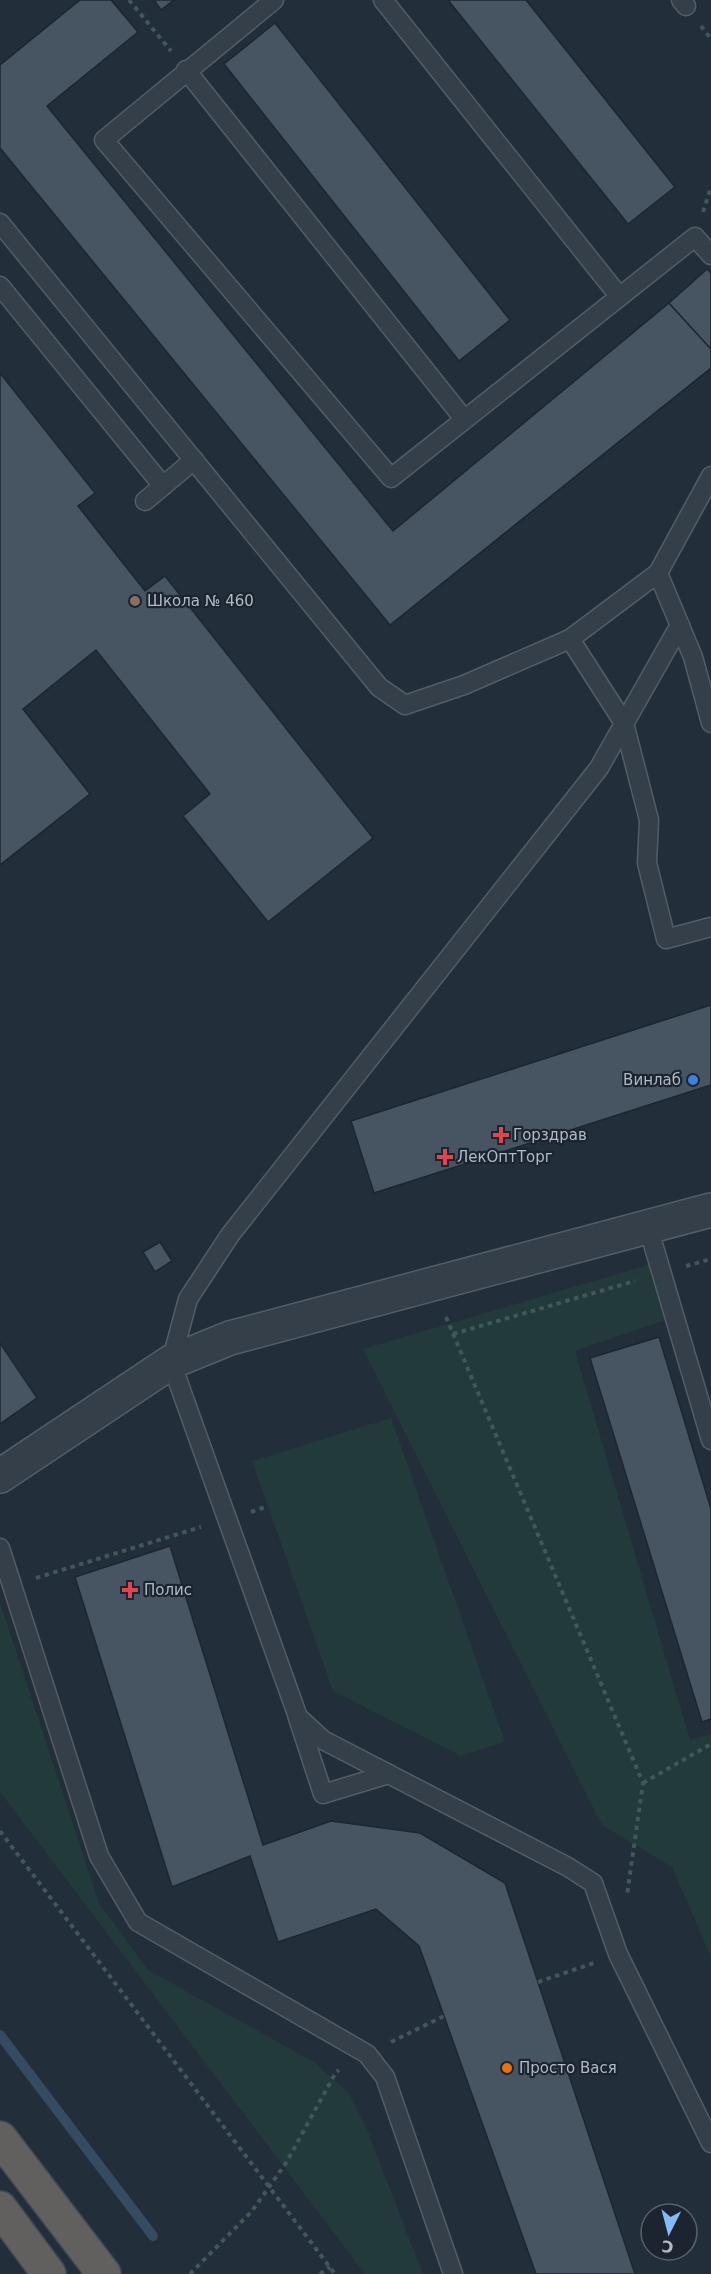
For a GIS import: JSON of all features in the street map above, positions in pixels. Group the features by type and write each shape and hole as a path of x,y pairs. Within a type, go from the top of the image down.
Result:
{"highway":[{"path":"0,2138 104,2274"},
{"path":"0,2208 49,2274"}],"street":[{"path":"0,1476 171,1362 230,1338 711,1210"}],"lane":[{"path":"274,0 186,70 104,140 391,478 695,237 711,255"},
{"path":"383,0 619,296"},
{"path":"186,70 464,419"},
{"path":"0,223 379,687 405,705 464,685 570,639 658,573 711,476"},
{"path":"0,286 163,486"},
{"path":"145,501 194,460"},
{"path":"658,573 693,657 711,723"},
{"path":"389,1774 322,1794 298,1716 171,1362 188,1299 230,1235 600,768 680,625"},
{"path":"570,639 624,723 650,820 647,863 666,939 711,927"},
{"path":"648,1227 664,1273 711,1440"},
{"path":"0,1548 99,1856 138,1922 367,2054 386,2077 453,2274"},
{"path":"298,1716 323,1740 568,1867 592,1883 618,1954 711,2143"}],"path":[{"path":"129,0 186,70"},
{"path":"453,1334 711,1259"},
{"path":"432,1284 643,1783 627,1897"},
{"path":"12,1585 268,1506"},
{"path":"643,1783 711,1744"},
{"path":"0,1831 335,2274"},
{"path":"538,1982 618,1954"},
{"path":"190,2274 252,2211 286,2163 336,2072 444,2016"},
{"path":"320,2274 330,2267"}],"green space":[{"path":"655,1263 672,1318 575,1351 690,1740 711,1734 711,1957 672,1867 602,1825 363,1349"},
{"path":"391,1418 505,1742 461,1756 333,1691 252,1461"},
{"path":"0,1602 99,1903 148,1970 314,2062 348,2092 366,2127 423,2274 365,2274 0,1792"}],"building":[{"path":"80,0 111,0 138,32 47,106 393,531 669,303 711,349 711,368 390,625 0,148 0,65"},
{"path":"154,0 174,0 161,10"},
{"path":"448,0 526,0 675,187 628,224"},
{"path":"275,23 510,320 459,361 224,64"},
{"path":"707,269 711,273 711,349 669,303"},
{"path":"0,373 95,493 78,506 145,591 165,576 373,838 268,922 183,816 210,794 96,650 23,709 90,794 0,865"},
{"path":"711,1005 711,1085 374,1193 351,1121"},
{"path":"160,1242 172,1261 155,1272 143,1252"},
{"path":"659,1337 711,1509 711,1719 702,1722 590,1358"},
{"path":"0,1343 37,1398 0,1424"},
{"path":"170,1546 263,1845 331,1821 420,1833 505,1883 635,2274 536,2274 419,1946 376,1909 278,1942 250,1856 172,1887 75,1577"}],"waterway":[{"path":"0,2035 153,2236"}],"place":[{"name":"Школа № 460","path":"135,601"},
{"name":"Винлаб","path":"693,1080"},
{"name":"Горздрав","path":"501,1135"},
{"name":"ЛекОптТорг","path":"445,1157"},
{"name":"Полис","path":"130,1590"},
{"name":"Просто Вася","path":"507,2068"}]}
